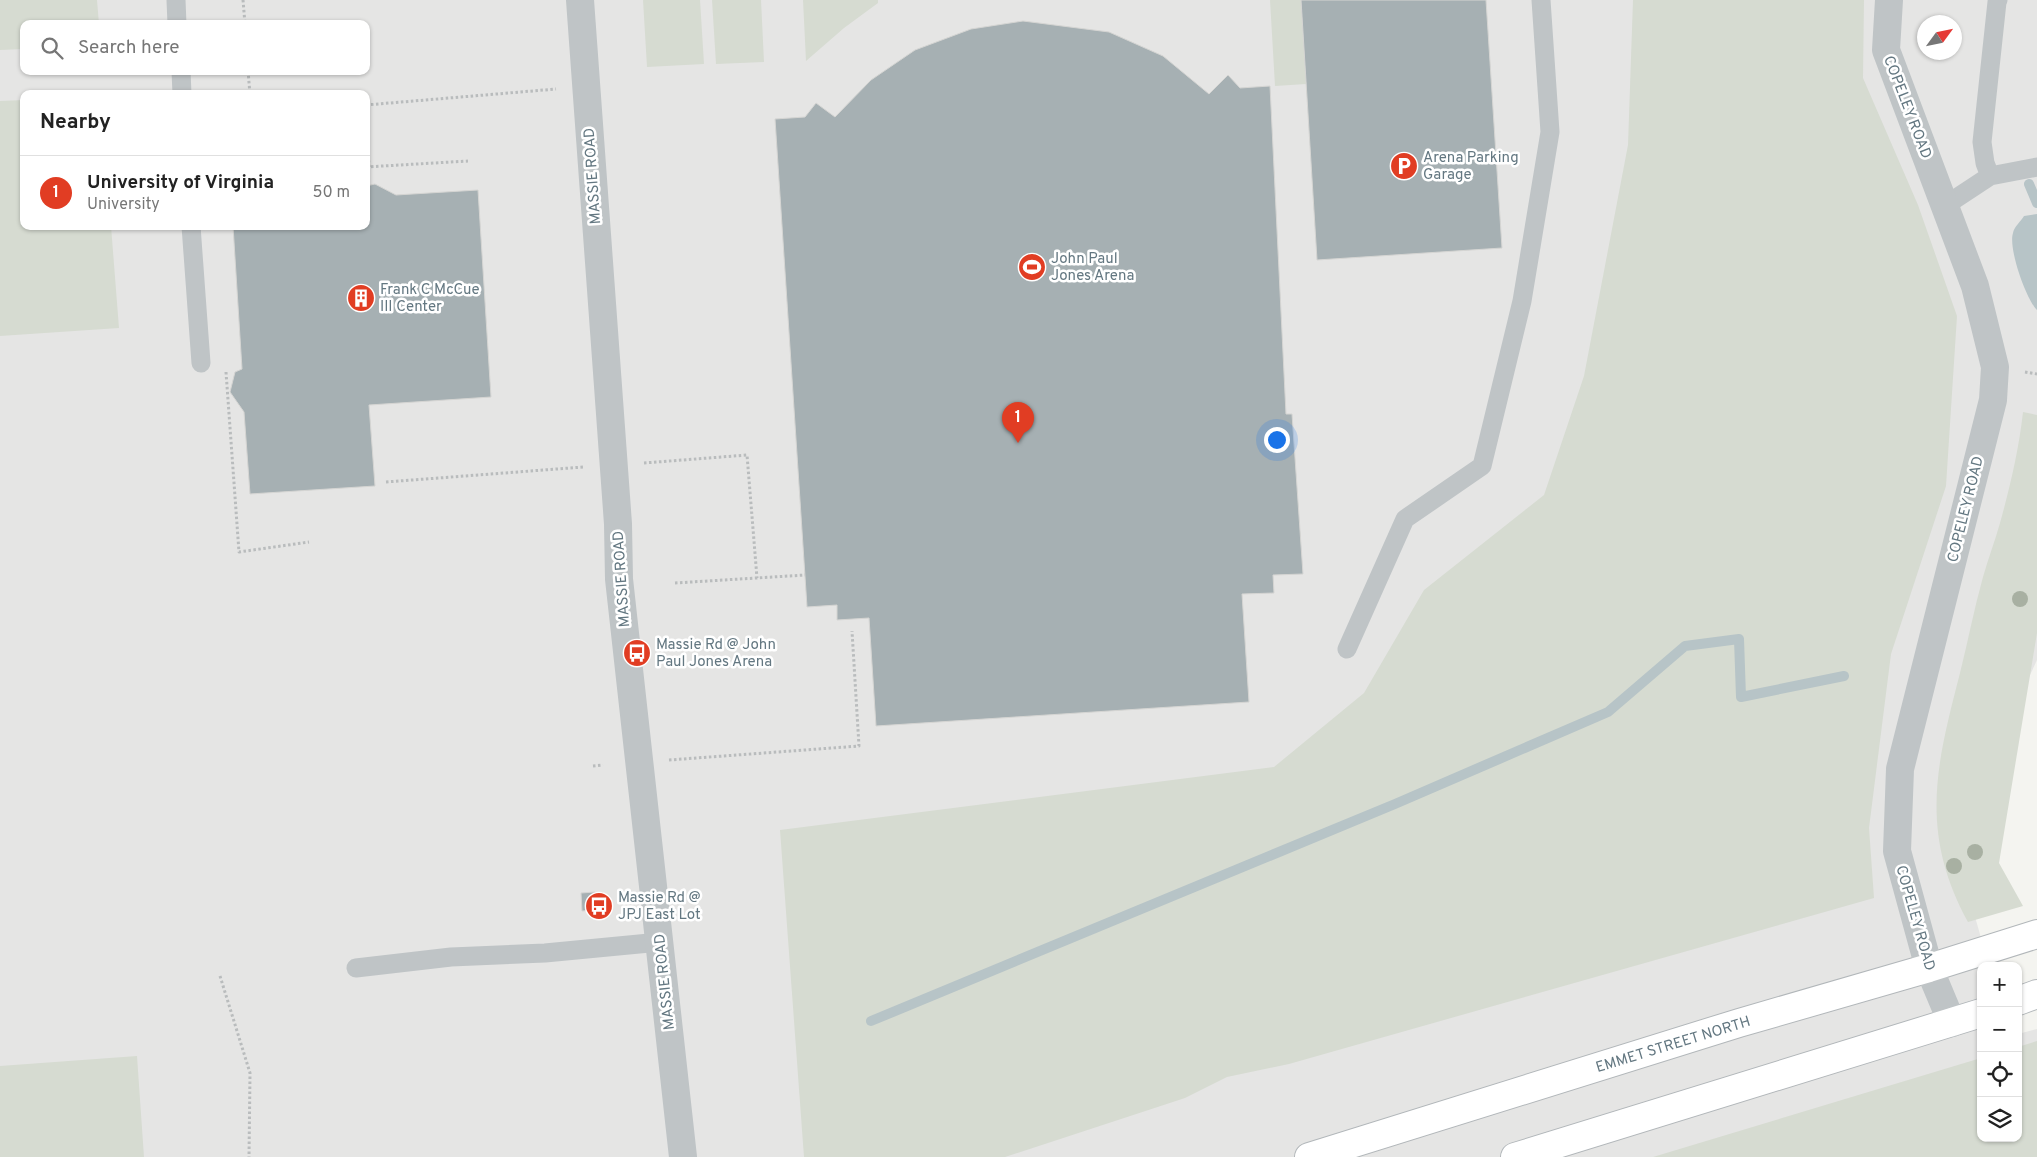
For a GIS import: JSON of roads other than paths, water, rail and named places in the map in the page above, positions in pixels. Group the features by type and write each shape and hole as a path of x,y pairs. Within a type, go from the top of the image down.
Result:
{"main road":[{"name":"EMMET STREET NORTH","path":"1309,1157 1739,1023 1929,968 2037,934"},
{"path":"2022,1000 2037,994"},
{"path":"1515,1157 1977,1015"}],"street":[{"name":"MASSIE ROAD","path":"580,0 618,524 619,579 683,1157"},
{"name":"COPELEY ROAD","path":"1889,0 1886,50 1975,286 1995,367 1993,400 1900,769 1896,851 1929,968 1952,1023"}],"lane":[{"path":"176,0 177,20"},
{"path":"1347,649 1405,520 1482,466 1522,301 1550,132 1541,0"},
{"path":"1990,176 1985,163 1982,142 1998,0"},
{"path":"181,75 182,90"},
{"path":"1946,205 1990,176 2037,167"},
{"path":"191,230 201,363"},
{"path":"356,968 450,957 545,953 660,942"}],"waterway":[{"path":"2029,184 2037,203"},
{"path":"871,1021 1395,804 1608,712 1685,646 1739,639 1741,697 1844,676"}],"place":[{"name":"Arena Parking Garage","path":"1404,166"},
{"name":"John Paul Jones Arena","path":"1032,267"},
{"name":"Frank C McCue III Center","path":"361,298"},
{"name":"University of Virginia","path":"1018,443"},
{"name":"Massie Rd @ John Paul Jones Arena","path":"637,653"},
{"name":"Massie Rd @ JPJ East Lot","path":"599,906"}]}
